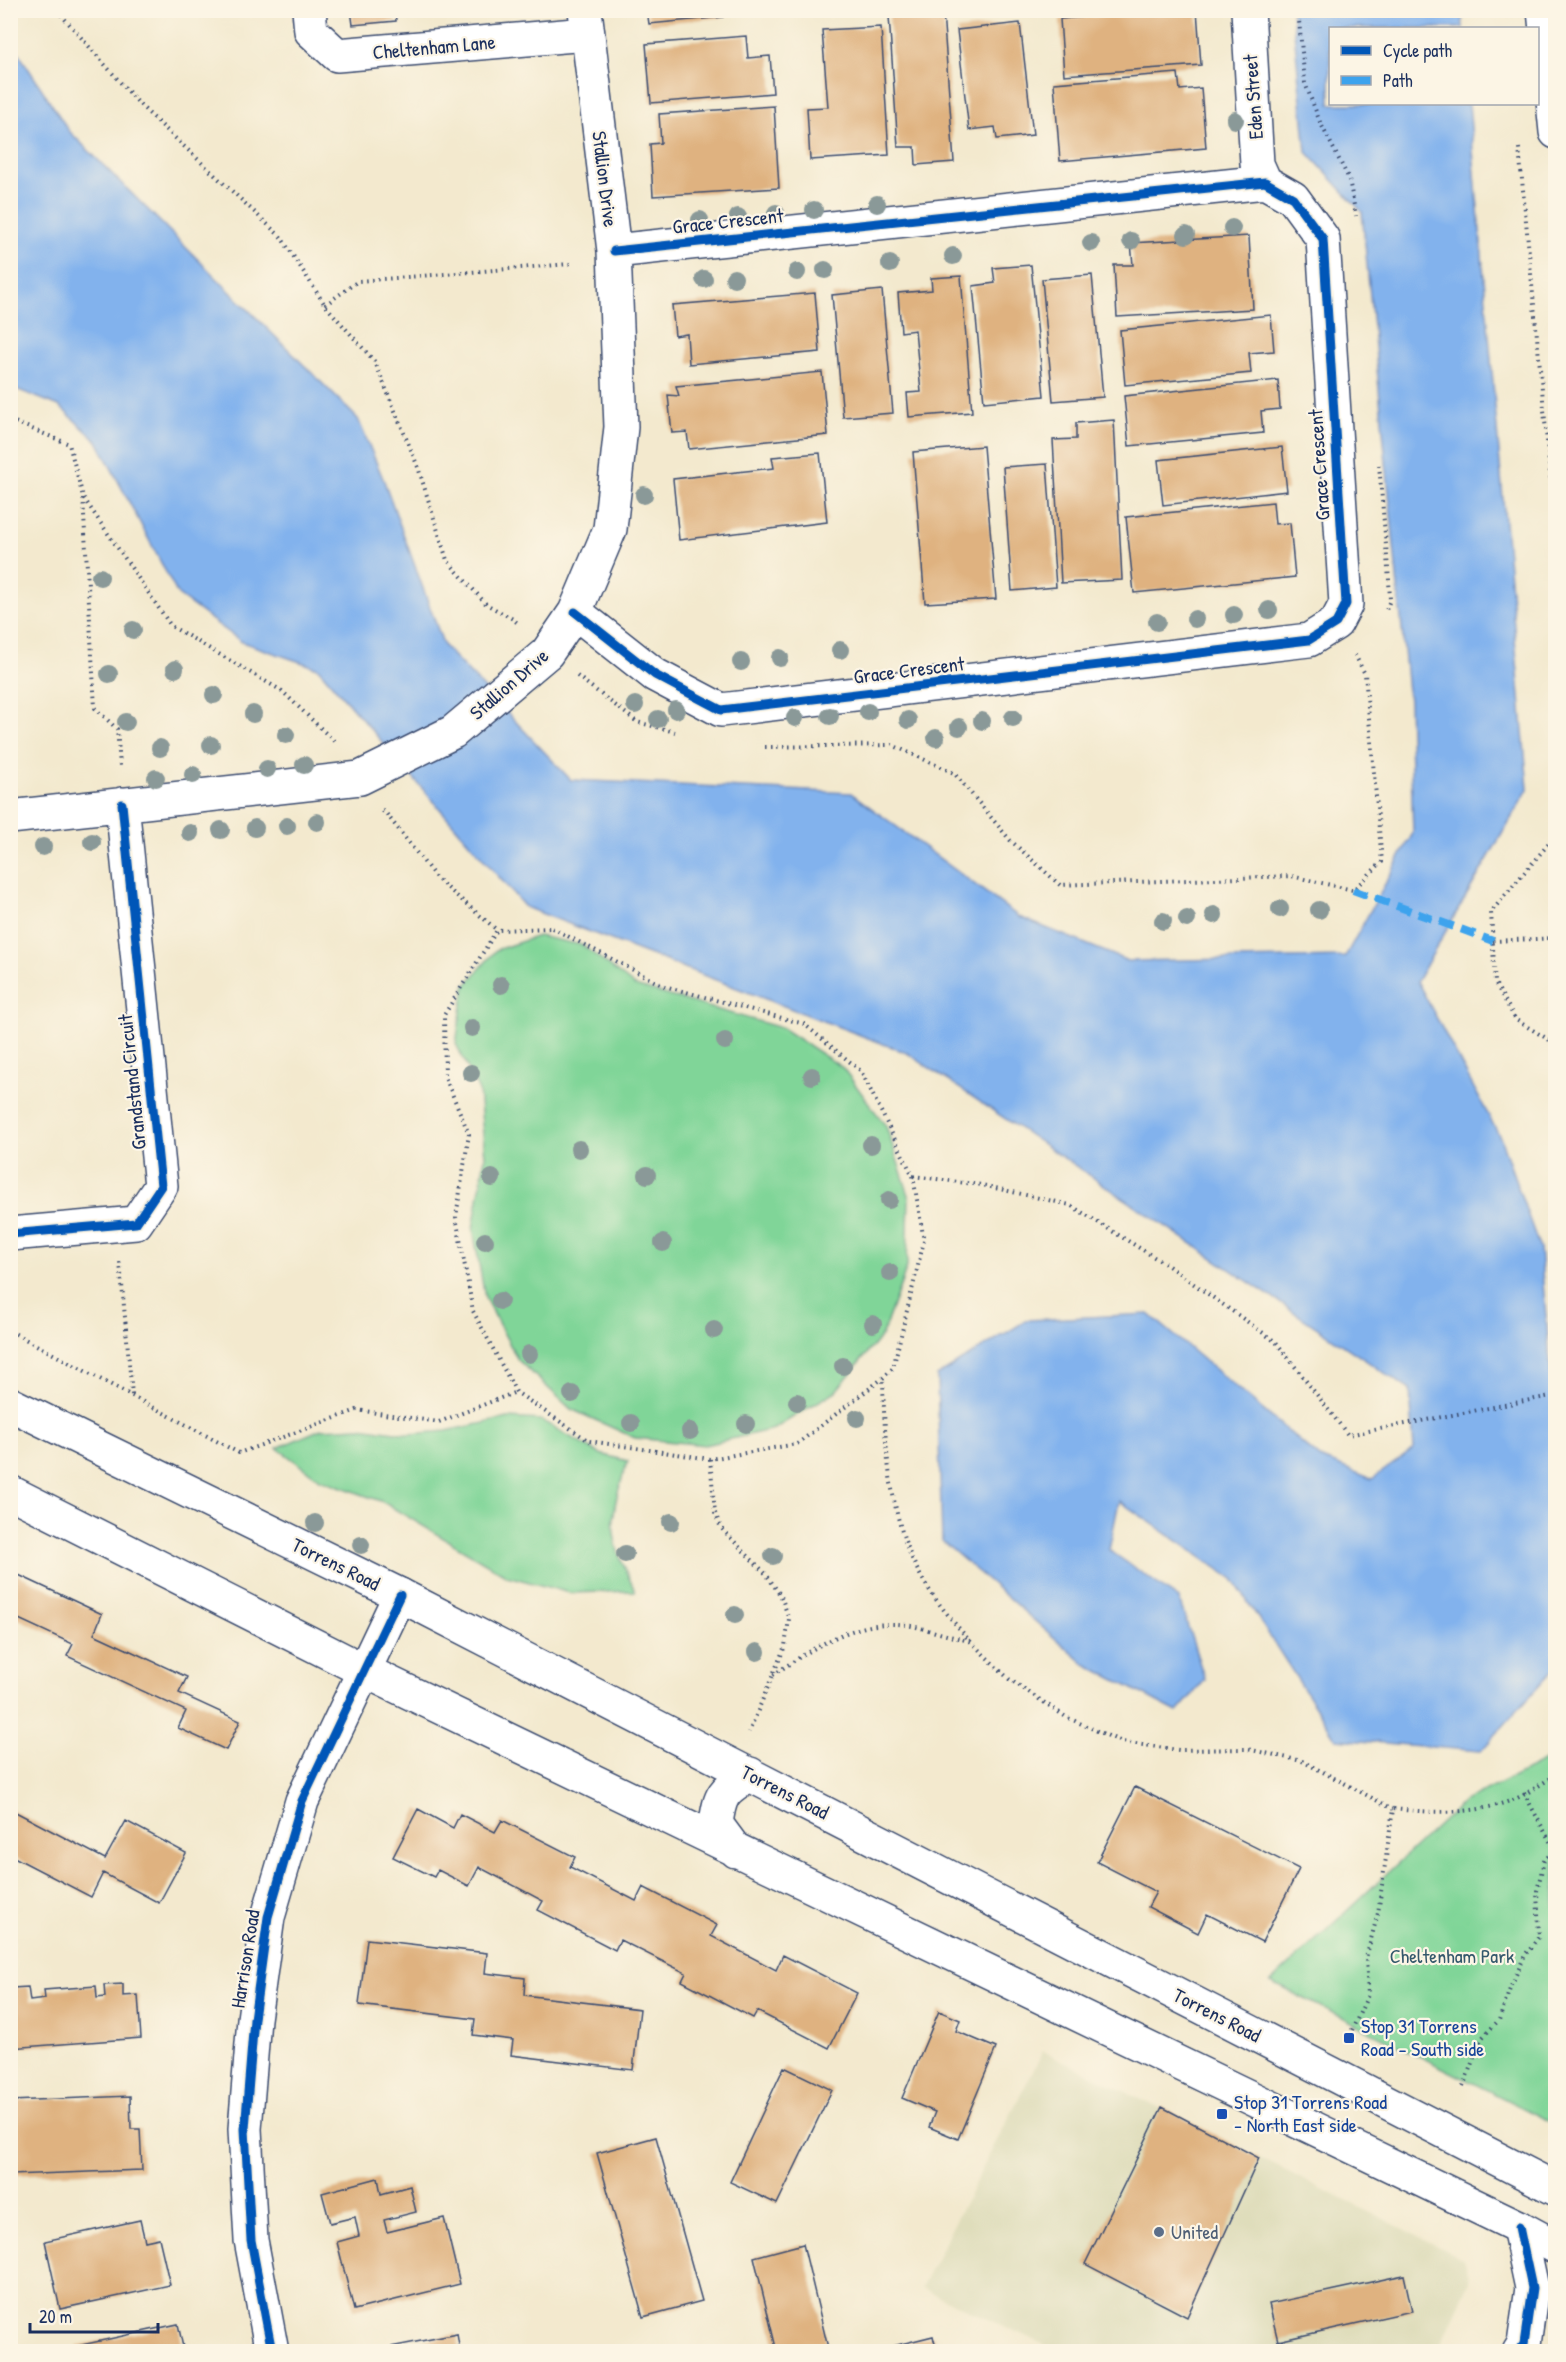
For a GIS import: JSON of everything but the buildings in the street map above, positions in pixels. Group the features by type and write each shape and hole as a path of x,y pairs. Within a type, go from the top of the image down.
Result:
{"street":[{"name":"Cheltenham Lane","path":"309,10 311,31 337,55 586,22"},
{"name":"Eden Street","path":"1248,10 1257,164 1265,183"},
{"path":"1544,10 1555,113"},
{"name":"Stallion Drive","path":"10,817 121,789 354,778 453,732 548,652 575,612 610,529 621,427 614,251 586,22"},
{"name":"Grace Crescent","path":"575,612 655,675 721,710 1309,640 1336,623 1346,604 1323,239 1293,198 1265,183 614,251"},
{"name":"Grandstand Circuit","path":"10,1233 136,1223 161,1186 121,789"},
{"name":"Torrens Road","path":"10,1404 400,1595 1556,2189"},
{"path":"10,1492 363,1670 1556,2247"},
{"name":"Harrison Road","path":"272,2352 251,2240 245,2128 254,2019 268,1917 302,1801 400,1595"},
{"path":"736,1851 716,1824 718,1803 726,1790 750,1774"},
{"path":"1518,2227 1532,2288 1524,2344 1519,2352"}],"path":[{"path":"57,10 142,107 281,237 325,305 375,363 418,467 447,560 486,604 513,619 548,652 637,722 681,733"},
{"path":"1518,139 1556,536"},
{"path":"325,305 358,281 570,264"},
{"path":"10,420 69,444 83,497 95,708 117,729 121,789"},
{"path":"83,497 171,626 282,691 336,743 354,778 361,806 386,812 437,879 497,930 552,928 664,986 804,1024 861,1071 913,1176 924,1241 893,1368 797,1444 711,1459 590,1441 516,1392 473,1311 456,1217 469,1134 445,1077 444,1015 497,930"},
{"path":"1384,617 1390,600 1389,580"},
{"path":"758,747 892,745 954,773 1010,840 1060,885 1291,876 1353,890 1382,862 1365,674 1355,655 1362,647"},
{"path":"1556,835 1522,872 1491,912 1495,983 1516,1020 1556,1044"},
{"path":"1493,941 1556,938"},
{"path":"913,1176 982,1185 1070,1205 1167,1265 1276,1342 1348,1435 1556,1395"},
{"path":"117,1224 132,1395"},
{"path":"10,1331 239,1453 357,1410 439,1422 516,1392"},
{"path":"883,1378 891,1484 902,1529 915,1566 941,1608 970,1641 1009,1679 1066,1717 1122,1742 1179,1750 1247,1749 1302,1761 1393,1809 1438,1813 1481,1810 1516,1798 1556,1775"},
{"path":"711,1459 715,1513 721,1528 766,1574 781,1596 789,1619 785,1646 748,1732"},
{"path":"773,1675 822,1643 862,1628 898,1624 970,1641"},
{"path":"1463,2087 1481,2039 1499,2020 1520,1965 1539,1936 1538,1891 1544,1861 1555,1848 1524,1793"},
{"path":"1352,2030 1368,1995 1366,1958 1378,1913 1393,1809"}],"shaded area":[{"path":"1043,2051 1464,2259 1470,2280 1438,2352 1058,2351 921,2288"}],"green space":[{"path":"538,936 582,945 635,986 782,1028 843,1068 886,1126 909,1195 907,1267 882,1335 836,1391 774,1429 705,1445 635,1438 571,1409 518,1360 485,1298 473,1229 485,1157 479,1091 456,1044 465,986 496,950"},
{"path":"508,1418 541,1420 600,1454 628,1461 618,1493 614,1515 614,1537 635,1591 570,1593 507,1576 383,1502 320,1479 277,1448 321,1429 360,1427 409,1434 446,1431"},
{"name":"Cheltenham Park","path":"1555,1756 1555,2124 1271,1982 1462,1803"}],"water":[{"path":"1292,11 1462,11 1463,27 1329,27 1329,105 1469,105 1528,789 1417,981 1500,1137 1540,1249 1556,1429 1555,1668 1481,1751 1336,1739 1233,1579 1119,1501 1109,1550 1179,1599 1205,1680 1177,1712 1085,1664 942,1541 937,1376 1027,1320 1149,1314 1320,1458 1372,1479 1414,1449 1410,1390 907,1053 525,907 318,668 242,642 178,595 97,441 59,406 11,387 10,40 69,131 358,419 384,481 444,646 571,780 851,793 1019,917 1128,961 1345,957 1413,833 1409,702 1362,212 1306,151"}],"marked path":[{"path":"1353,890 1493,941"}],"cycle path":[{"path":"575,612 655,675 721,710 1309,640 1336,623 1346,604 1323,239 1293,198 1265,182 614,251"},
{"path":"10,1234 136,1223 161,1186 122,804"},
{"path":"272,2352 251,2240 245,2129 254,2019 268,1917 302,1801 400,1595"},
{"path":"1519,2227 1532,2288 1524,2344 1519,2352"}],"place":[{"name":"Stop 31 Torrens Road - South side","path":"1349,2038"},
{"name":"Stop 31 Torrens Road - North East side","path":"1222,2114"},
{"name":"United","path":"1159,2232"}]}
